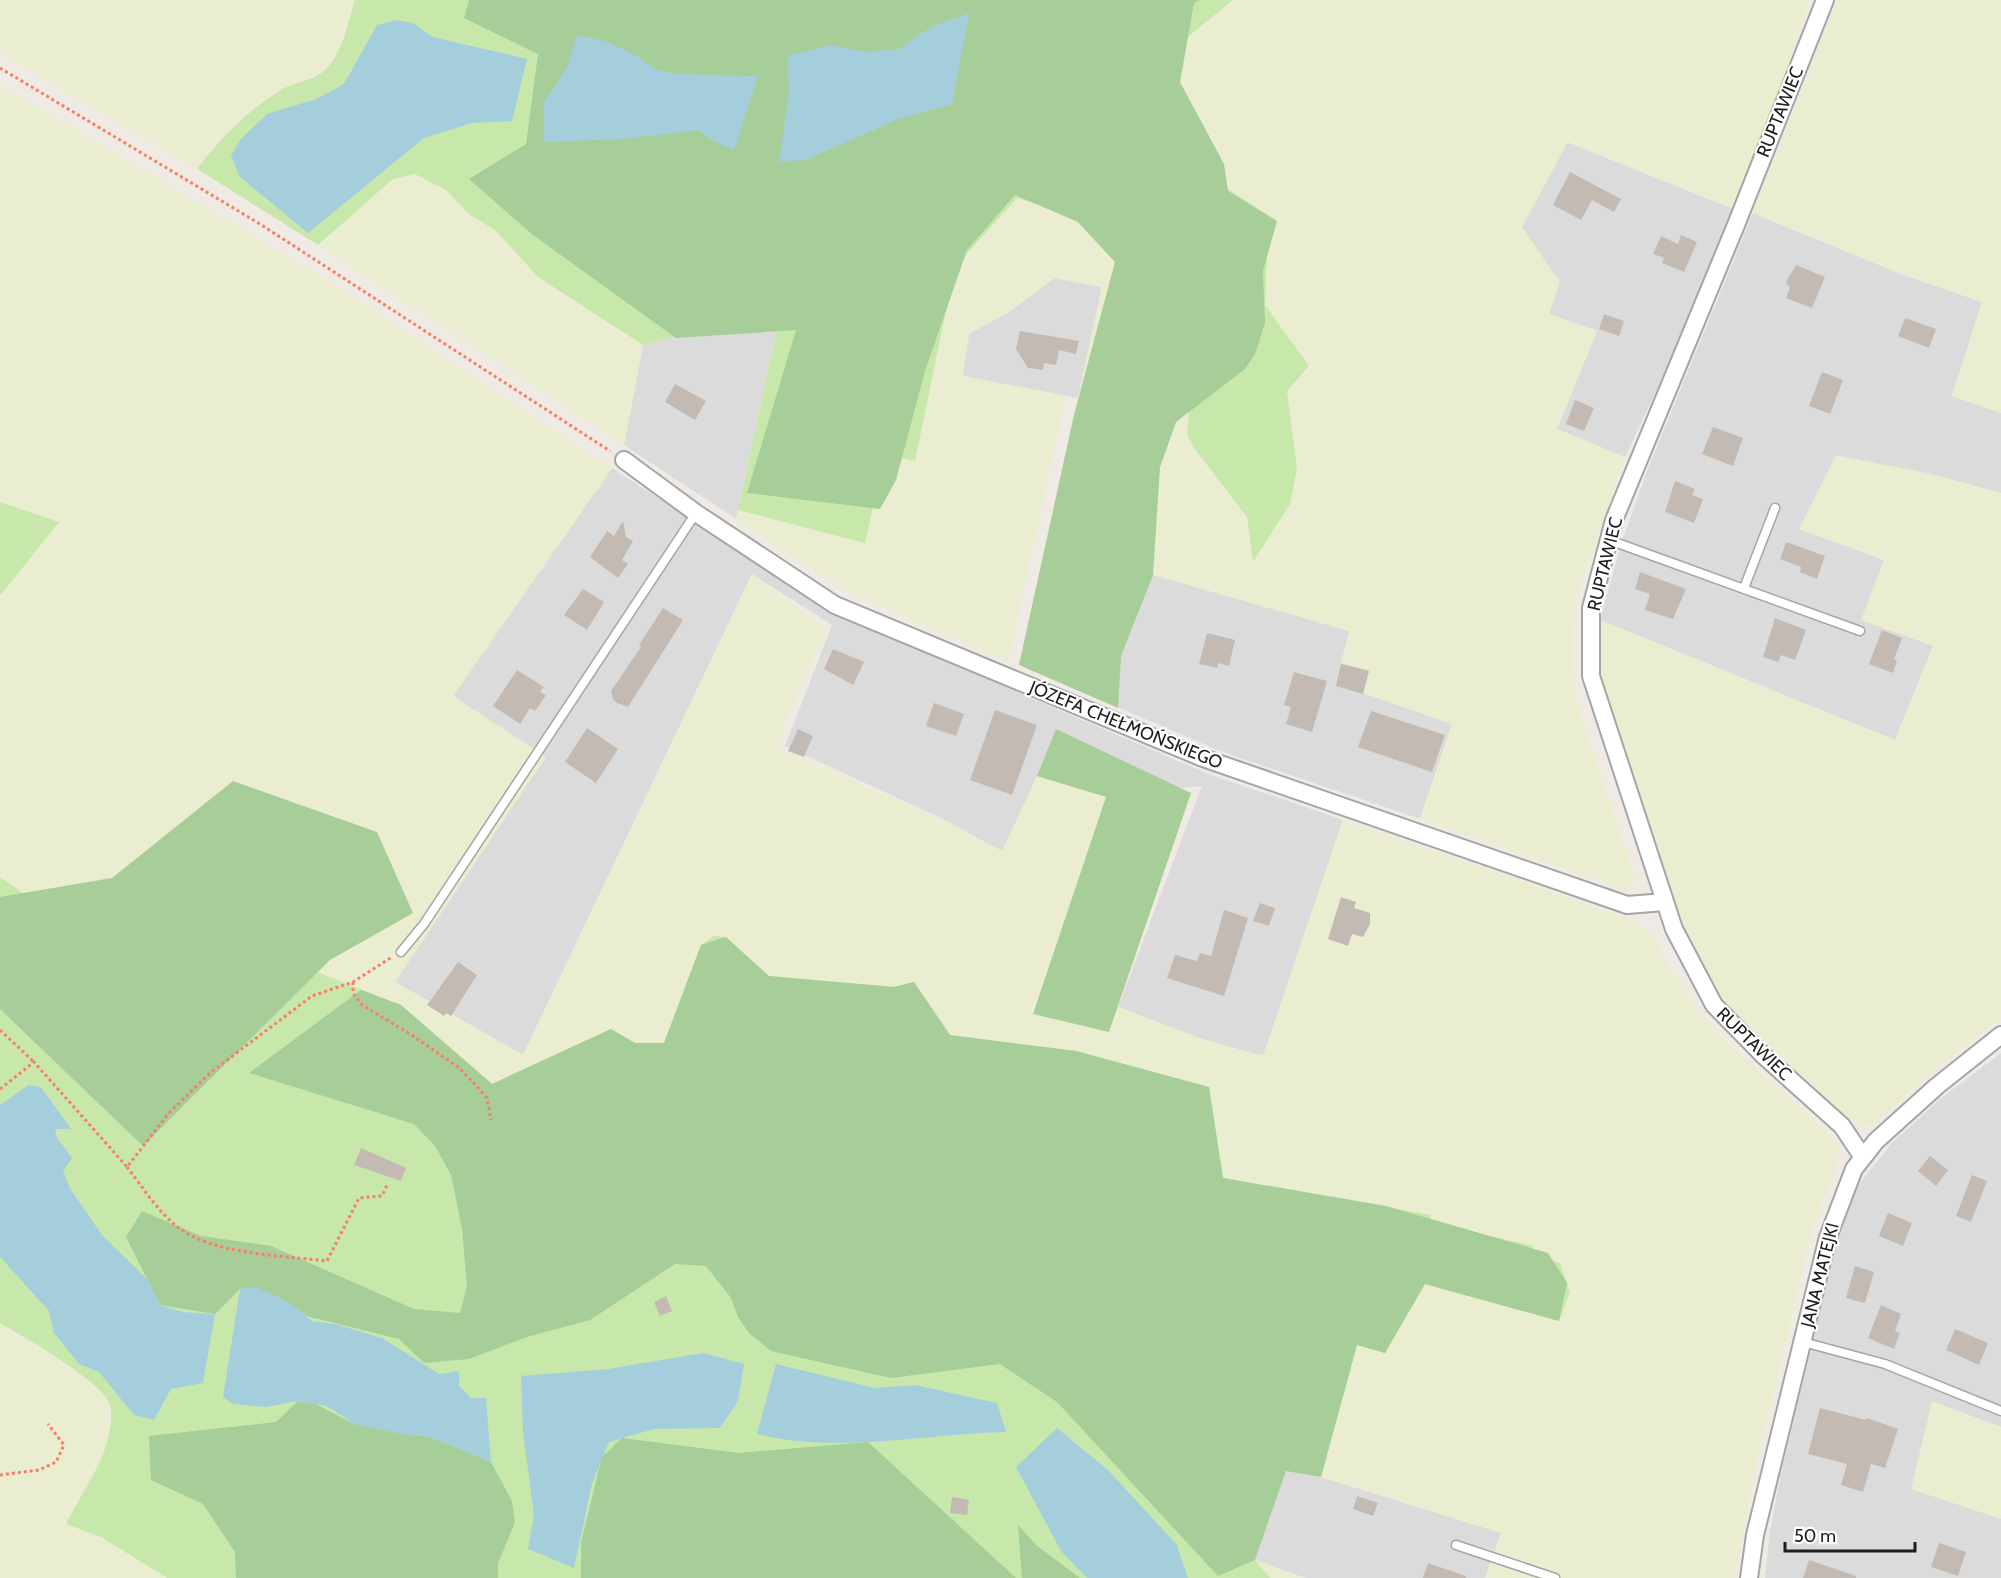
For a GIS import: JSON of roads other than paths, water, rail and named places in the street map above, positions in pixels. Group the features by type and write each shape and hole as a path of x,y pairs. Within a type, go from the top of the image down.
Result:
{"street":[{"name":"RUPTAWIEC","path":"1825,0 1736,225 1614,520 1591,608 1591,676 1674,929 1714,1005 1763,1055 1842,1126 1862,1156"},
{"name":"JÓZEFA CHEŁMOŃSKIEGO","path":"626,461 696,513 835,606 1203,758 1627,905 1665,902"},
{"name":"JANA MATEJKI","path":"1749,1578 1755,1535 1828,1237 1854,1169 1862,1156 1937,1086 2001,1035"}],"lane":[{"path":"1744,588 1775,508"},
{"path":"401,952 424,924 696,513"},
{"path":"1609,540 1860,631"},
{"path":"1803,1342 1885,1364 2001,1411"},
{"path":"1456,1545 1555,1578"}],"water":[{"path":"969,13 952,104 896,120 806,160 779,162 789,94 788,56 830,45 866,52 899,49 931,27"},
{"path":"396,20 413,23 433,37 527,59 512,121 472,123 424,138 308,233 240,177 231,156 240,140 267,114 316,99 344,84 377,25"},
{"path":"577,35 605,41 635,55 655,69 676,74 758,76 734,150 711,140 699,130 622,139 544,142 544,103 568,66"},
{"path":"29,1085 41,1087 71,1129 55,1129 57,1138 72,1158 63,1171 71,1190 102,1235 148,1280 160,1305 183,1312 215,1314 203,1383 171,1389 154,1420 134,1415 99,1372 79,1364 54,1333 49,1311 0,1257 0,1105"},
{"path":"256,1287 290,1303 312,1321 335,1324 382,1338 439,1374 459,1371 459,1386 471,1398 486,1398 491,1462 431,1437 406,1435 354,1424 327,1406 298,1401 266,1407 233,1404 223,1397 240,1289"},
{"path":"703,1353 744,1364 738,1401 720,1428 654,1429 609,1442 592,1484 574,1568 528,1549 534,1515 523,1432 521,1376 608,1369"},
{"path":"776,1364 874,1388 915,1385 997,1403 1006,1432 849,1443 788,1440 757,1434"},
{"path":"1057,1428 1109,1471 1177,1545 1188,1578 1087,1578 1061,1551 1016,1467"}]}
